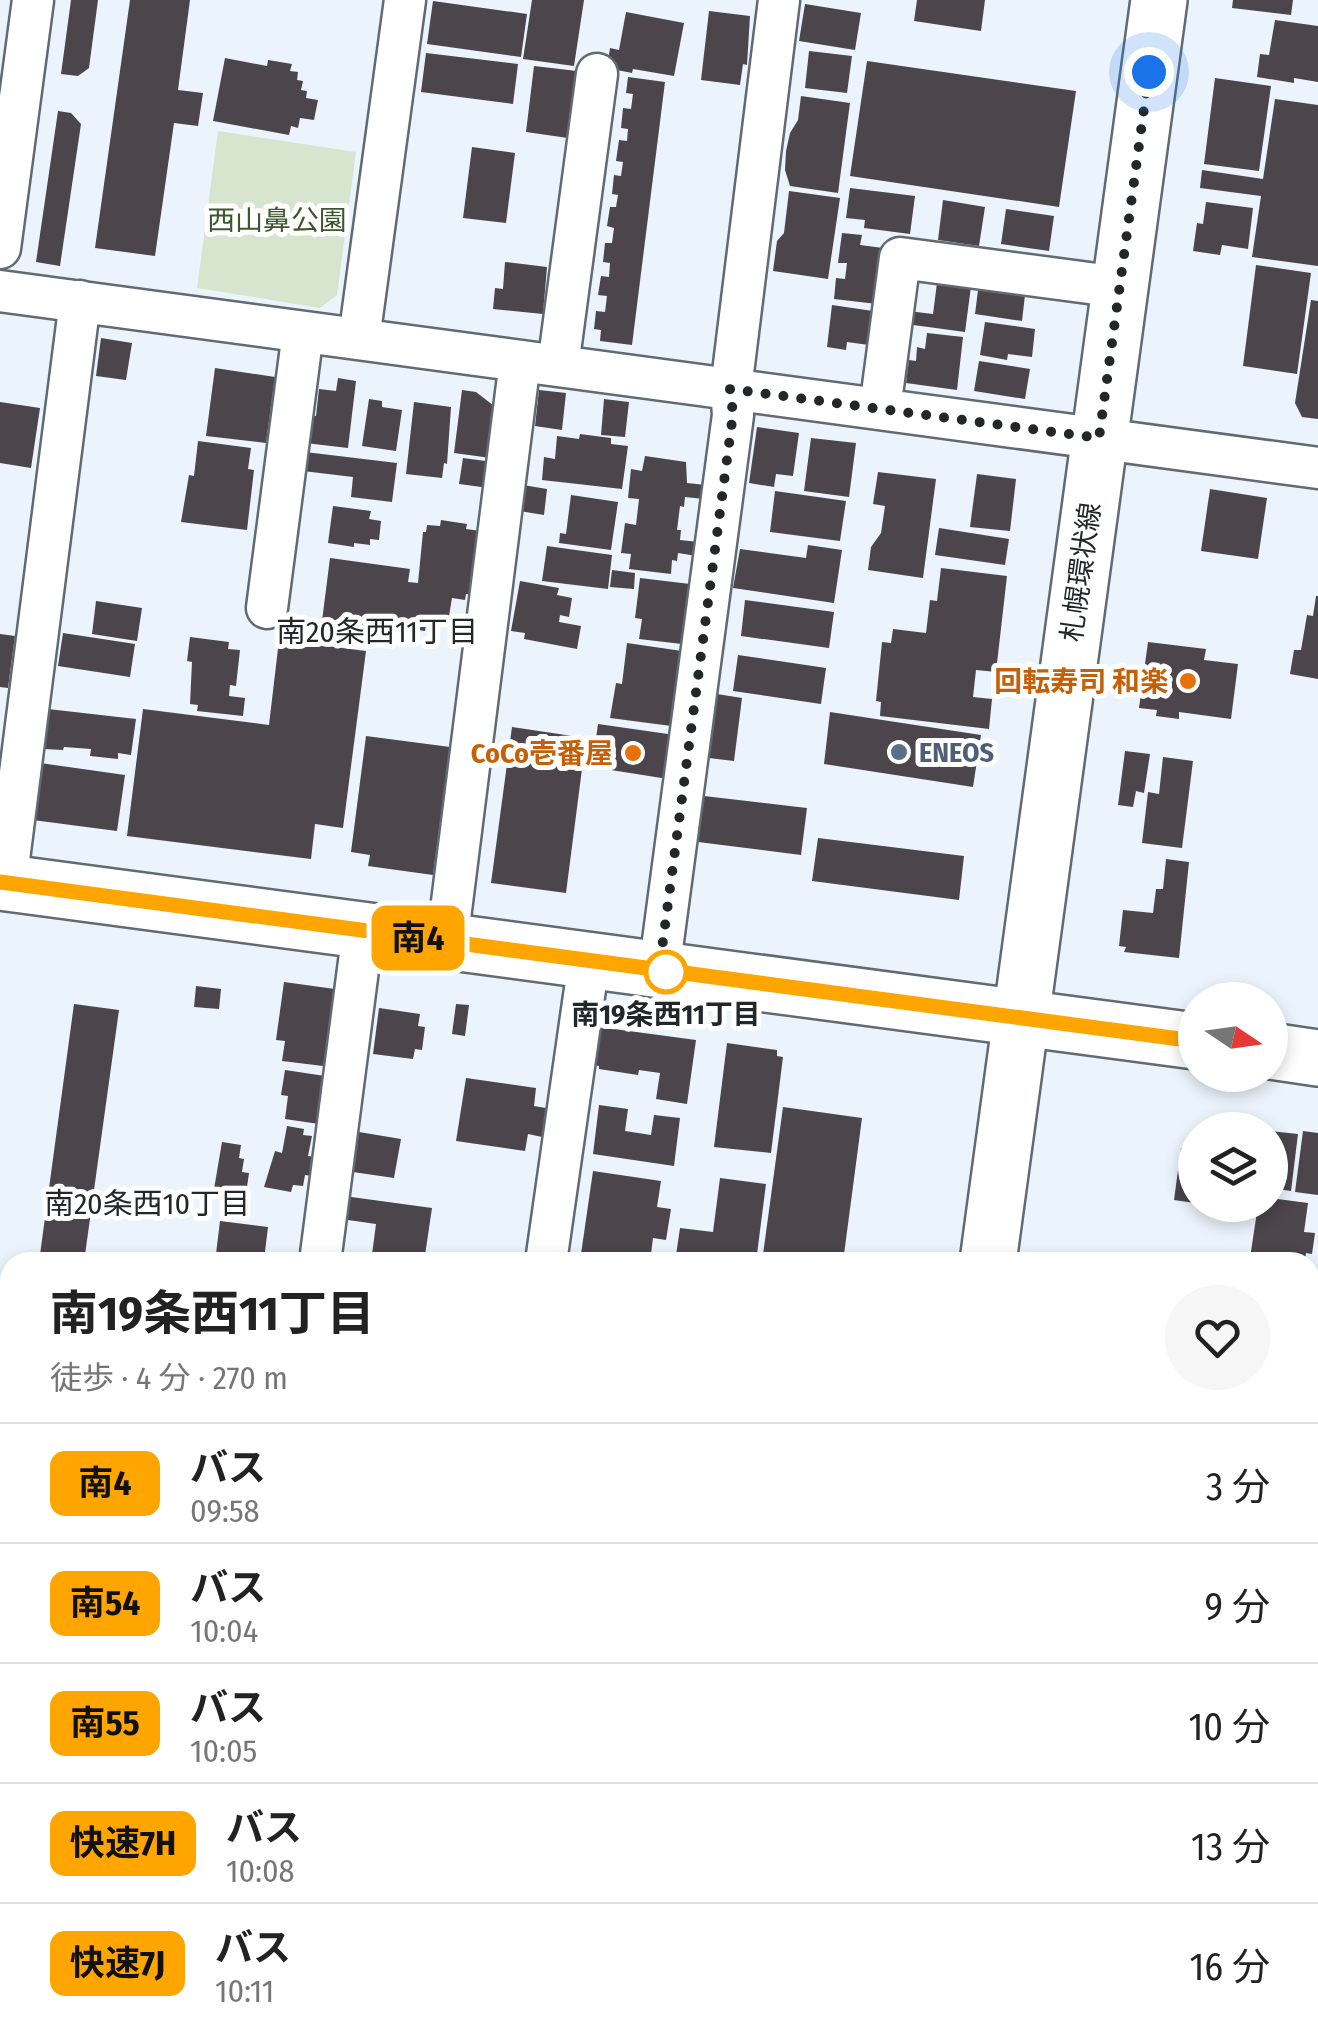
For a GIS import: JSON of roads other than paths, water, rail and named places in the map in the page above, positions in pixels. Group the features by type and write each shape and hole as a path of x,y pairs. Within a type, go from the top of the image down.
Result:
{"main road":[{"name":"札幌環状線","path":"989,1252 1159,0"},
{"path":"3,883 1178,1040"},
{"path":"1288,1054 1318,1058"}],"street":[{"path":"0,248 33,0"},
{"path":"359,339 405,0"},
{"path":"659,971 733,414 730,389 779,0"},
{"path":"446,942 539,363 597,74"},
{"path":"880,410 900,258 1119,286"},
{"path":"0,291 1318,468"},
{"path":"3,883 80,302"},
{"path":"267,608 303,332"},
{"path":"321,1252 364,931"},
{"path":"547,1252 590,961"}],"place":[{"name":"回転寿司 和楽","path":"1188,681"},
{"name":"ENEOS","path":"899,752"},
{"name":"CoCo壱番屋","path":"633,753"},
{"name":"南19条西11丁目","path":"666,972"}],"district":[{"name":"南20条西11丁目","path":"377,632"},
{"name":"南20条西10丁目","path":"147,1204"}],"park label":[{"name":"西山鼻公園","path":"277,220"}]}
